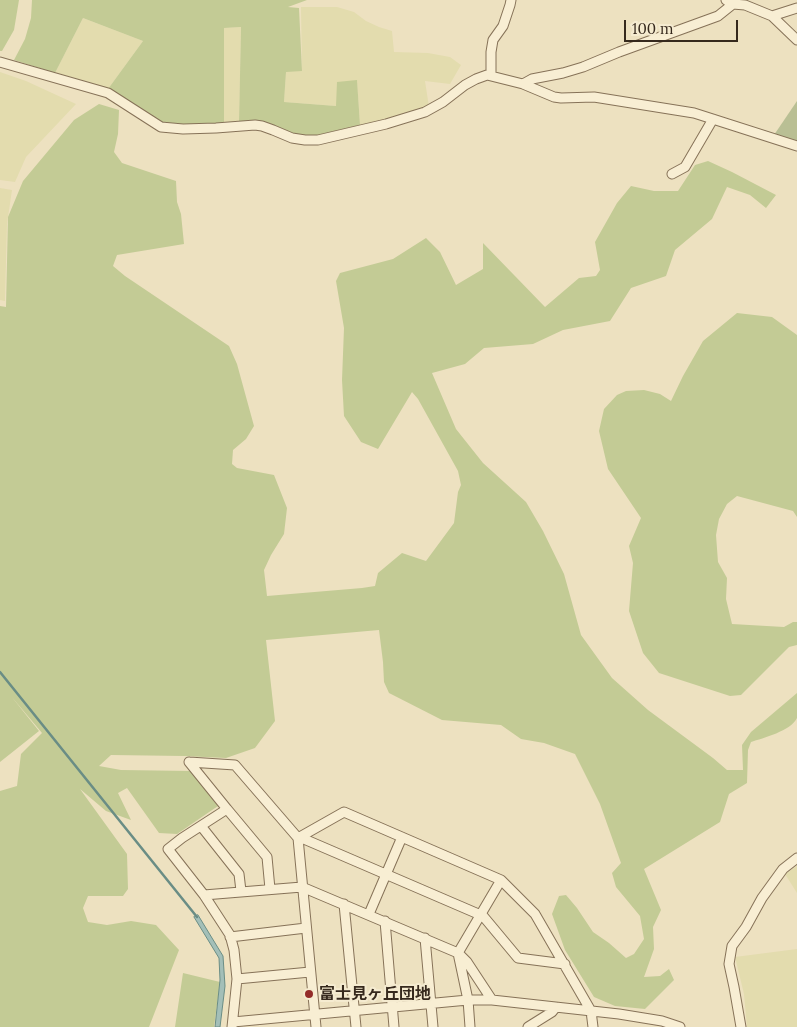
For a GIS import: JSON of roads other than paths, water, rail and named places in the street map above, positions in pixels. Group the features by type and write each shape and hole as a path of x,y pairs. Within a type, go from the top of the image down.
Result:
{"street":[{"path":"491,75 493,40 503,26 510,0"},
{"path":"523,84 583,67 626,49 718,16 729,2 745,5 772,16 797,40"},
{"path":"772,16 797,8"},
{"path":"0,62 108,93 161,127 183,129 255,125 292,138 318,140 393,122 425,112 443,102 465,85 483,76 491,75 523,84 554,97 594,97 694,113 797,146"},
{"path":"672,174 685,167 713,119"},
{"path":"270,889 267,857 189,762 235,764 298,838 483,916 518,958 565,964"},
{"path":"226,809 168,849 204,895 225,926 230,938 234,950 237,979 233,1025 354,1011 468,1000 492,1000 638,1017 662,1021 680,1027"},
{"path":"298,838 344,812 501,880 535,914 591,1011 593,1027"},
{"path":"201,826 239,874 241,891"},
{"path":"369,914 402,837"},
{"path":"298,838 316,1027"},
{"path":"741,1027 729,964 732,946 783,869 797,858"},
{"path":"470,1027 468,1000 458,953 501,880"},
{"path":"204,895 302,887 458,953 467,962 492,1000"},
{"path":"344,904 356,1027"},
{"path":"385,921 394,1027"},
{"path":"230,938 306,928"},
{"path":"425,938 433,1027"},
{"path":"237,979 310,972"},
{"path":"528,1027 552,1012 556,1007"}],"water":[{"path":"198,915 223,956 225,986 220,1027 215,1027 220,980 219,958 194,917"}],"waterway":[{"path":"0,672 197,917"}],"place":[{"name":"富士見ヶ丘団地","path":"309,994"}]}
